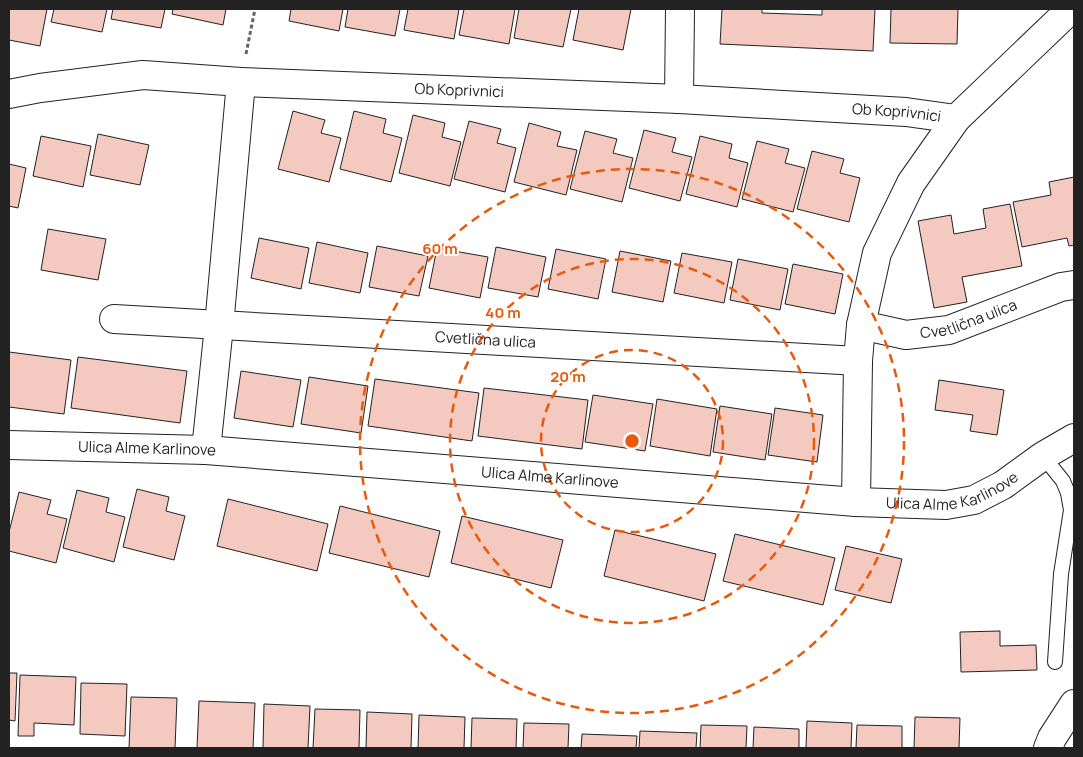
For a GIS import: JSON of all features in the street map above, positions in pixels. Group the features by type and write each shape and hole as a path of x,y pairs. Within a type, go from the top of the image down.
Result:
{"street":[{"path":"679,99 680,9"},
{"name":"Ob Koprivnici","path":"9,94 40,88 143,75 241,82 679,99 906,112 956,119 1071,9"},
{"path":"206,450 241,82"},
{"path":"856,502 858,361 861,325 877,253 911,183 956,119"},
{"name":"Cvetlična ulica","path":"861,325 906,335 949,330 1074,284"},
{"name":"Cvetlična ulica","path":"114,319 858,361"},
{"name":"Ulica Alme Karlinove","path":"9,445 206,450 856,502 946,505 974,500 1003,485 1043,456 1074,438"},
{"path":"1050,743 1074,704"}],"lane":[{"path":"1043,456 1063,481 1068,493 1071,510 1061,574 1055,662"}],"path":[{"path":"241,82 255,9"}],"building":[{"path":"9,9 47,9 40,46 9,40"},
{"path":"54,9 107,9 102,32 51,22"},
{"path":"113,9 165,9 161,28 111,19"},
{"path":"173,9 226,9 223,25 172,14"},
{"path":"291,9 343,9 339,31 289,21"},
{"path":"348,9 400,9 395,36 345,27"},
{"path":"408,9 459,9 454,39 404,30"},
{"path":"464,9 515,9 509,44 459,35"},
{"path":"519,9 571,9 563,47 514,38"},
{"path":"579,9 631,9 623,50 573,40"},
{"path":"722,9 762,9 762,13 822,15 822,9 875,9 873,51 720,44"},
{"path":"891,9 958,9 957,44 890,43"},
{"path":"293,111 325,120 321,133 341,138 329,182 278,169"},
{"path":"354,111 386,119 383,133 402,138 391,182 340,169"},
{"path":"413,115 445,123 442,137 461,142 450,186 399,173"},
{"path":"469,121 501,129 497,143 516,148 505,192 454,179"},
{"path":"529,123 561,132 557,146 577,150 566,195 514,182"},
{"path":"644,130 676,138 672,152 692,157 680,201 629,188"},
{"path":"585,131 617,139 613,153 633,158 622,202 570,189"},
{"path":"98,134 149,145 140,185 90,175"},
{"path":"41,136 91,146 83,187 33,176"},
{"path":"700,136 732,144 729,158 748,163 737,207 686,194"},
{"path":"757,141 789,149 785,163 805,168 793,212 742,199"},
{"path":"812,151 844,159 840,173 860,178 849,222 797,209"},
{"path":"9,164 26,168 18,208 9,206"},
{"path":"1074,177 1074,245 1069,246 1067,238 1022,247 1013,202 1051,195 1049,182"},
{"path":"1010,204 1022,266 962,277 967,302 934,308 918,221 951,215 954,234 986,228 983,209"},
{"path":"48,229 106,239 98,280 41,270"},
{"path":"259,238 309,248 301,289 251,278"},
{"path":"317,242 368,253 360,293 309,283"},
{"path":"377,246 428,256 419,296 369,287"},
{"path":"496,247 546,257 538,297 488,288"},
{"path":"437,248 488,257 480,298 429,288"},
{"path":"556,249 606,259 598,299 548,289"},
{"path":"620,251 671,261 663,302 612,292"},
{"path":"682,253 732,262 724,303 674,293"},
{"path":"738,259 788,269 780,310 730,300"},
{"path":"793,264 843,274 835,314 785,304"},
{"path":"9,352 71,360 64,414 9,407"},
{"path":"78,357 187,371 180,423 71,408"},
{"path":"241,371 301,380 293,427 234,418"},
{"path":"309,377 368,386 361,433 301,424"},
{"path":"375,379 479,393 472,441 368,426"},
{"path":"939,380 1004,390 997,435 970,431 973,415 935,410"},
{"path":"484,388 588,400 582,449 478,436"},
{"path":"593,395 653,404 645,451 585,442"},
{"path":"657,399 717,409 710,456 650,446"},
{"path":"720,406 772,414 765,460 713,452"},
{"path":"775,408 823,415 817,462 768,455"},
{"path":"137,489 169,497 166,511 185,516 174,560 123,547"},
{"path":"77,490 109,498 106,512 125,517 114,562 63,548"},
{"path":"19,492 51,500 47,514 67,519 56,563 9,551 9,532"},
{"path":"228,499 328,524 317,571 217,546"},
{"path":"340,506 440,531 429,577 329,553"},
{"path":"462,516 563,540 551,588 451,563"},
{"path":"615,530 716,554 704,601 604,576"},
{"path":"735,534 835,558 823,605 723,581"},
{"path":"846,546 902,559 891,603 835,590"},
{"path":"1000,631 1000,646 1036,645 1037,670 961,672 960,632"},
{"path":"9,673 17,673 15,721 9,720"},
{"path":"20,675 76,677 74,725 34,723 34,736 18,736"},
{"path":"81,683 127,684 125,736 80,734"},
{"path":"131,697 177,698 175,748 129,748"},
{"path":"199,701 255,703 253,748 197,748"},
{"path":"264,704 310,706 308,748 263,748"},
{"path":"315,709 360,710 359,748 313,748"},
{"path":"367,712 412,714 411,748 366,748"},
{"path":"419,715 465,717 464,748 418,748"},
{"path":"915,717 960,718 959,748 914,748"},
{"path":"472,718 517,719 516,748 471,748"},
{"path":"807,721 852,723 851,748 806,748"},
{"path":"524,723 569,724 568,748 523,748"},
{"path":"701,725 747,726 746,748 700,748"},
{"path":"857,725 902,726 902,748 856,748"},
{"path":"754,727 799,729 799,748 753,748"},
{"path":"640,731 697,733 696,748 639,748"},
{"path":"582,734 637,736 636,748 581,748"}]}
